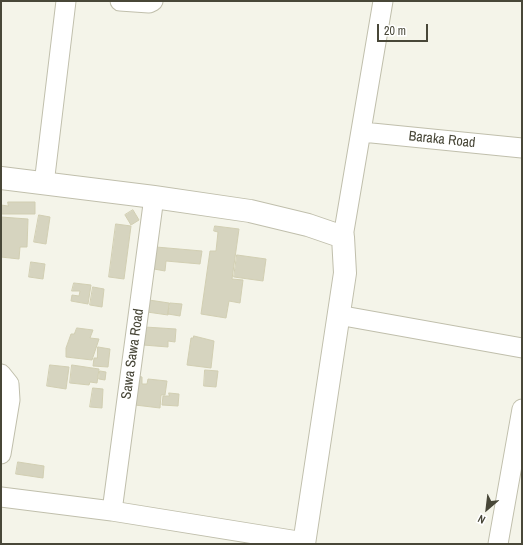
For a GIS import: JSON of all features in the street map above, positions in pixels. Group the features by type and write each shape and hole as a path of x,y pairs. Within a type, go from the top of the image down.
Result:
{"street":[{"path":"44,184 66,1"},
{"path":"120,1 149,3 153,1"},
{"path":"1,497 112,511 304,543 345,273 343,237 384,1"},
{"name":"Baraka Road","path":"362,132 522,148"},
{"path":"1,178 154,197 250,211 308,225 343,237"},
{"name":"Sawa Sawa Road","path":"112,511 154,197"},
{"path":"338,315 522,348"},
{"path":"1,374 9,384 10,400 1,454"},
{"path":"498,544 522,409"}],"building":[{"path":"8,202 35,202 35,214 1,214 1,205 8,206"},
{"path":"133,210 139,220 131,225 125,215"},
{"path":"39,215 50,217 46,244 34,242"},
{"path":"1,217 28,219 27,247 20,247 19,259 1,257"},
{"path":"116,224 131,226 124,279 109,277"},
{"path":"215,226 239,229 232,279 243,280 240,303 229,301 226,318 201,314 210,251 216,251 218,232 214,231"},
{"path":"156,247 202,251 200,264 166,261 165,271 154,269"},
{"path":"237,255 266,259 263,281 234,277"},
{"path":"31,262 45,264 43,279 29,277"},
{"path":"74,283 91,285 88,304 71,301 72,295 79,296 80,291 72,291"},
{"path":"93,287 104,289 102,307 90,305"},
{"path":"149,300 169,303 168,315 147,312"},
{"path":"170,303 182,304 180,316 168,314"},
{"path":"145,327 176,329 175,342 168,341 168,347 143,345"},
{"path":"77,328 93,330 90,338 99,339 92,360 66,357 66,348 71,334 74,334"},
{"path":"194,336 214,341 211,368 187,365 191,338"},
{"path":"98,347 110,349 108,367 93,366 94,358 97,358"},
{"path":"50,365 69,367 66,389 47,386"},
{"path":"72,365 99,369 97,383 90,382 89,385 70,383"},
{"path":"205,370 218,371 216,387 204,386"},
{"path":"100,371 106,372 105,380 99,379"},
{"path":"138,376 142,377 142,384 147,384 148,379 167,381 165,395 161,395 160,408 135,405"},
{"path":"93,388 103,389 102,408 90,407"},
{"path":"169,393 179,394 178,406 162,405 163,396 169,396"},
{"path":"18,462 44,466 43,478 16,474"}]}
